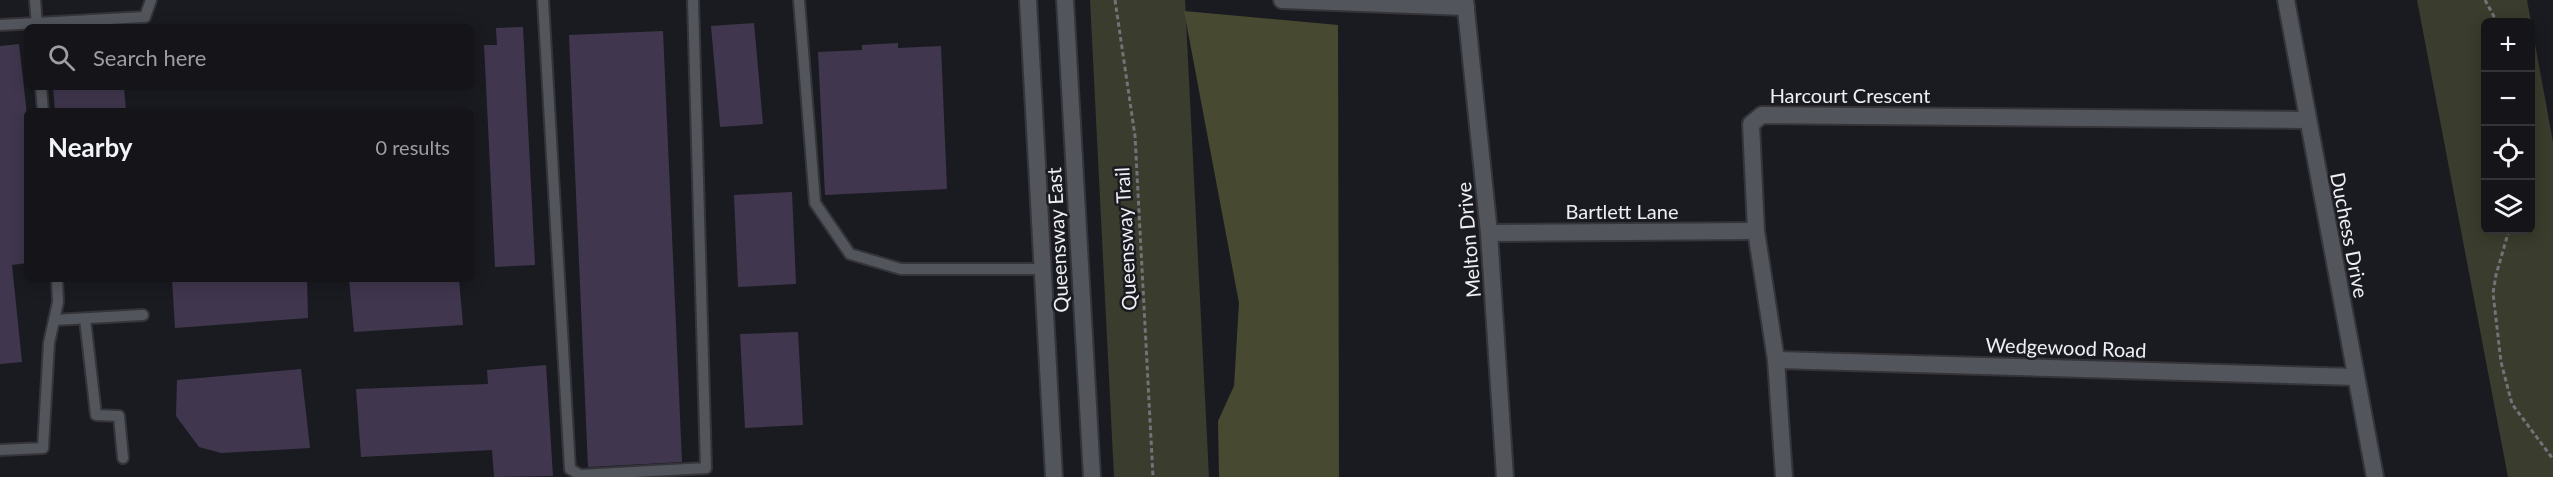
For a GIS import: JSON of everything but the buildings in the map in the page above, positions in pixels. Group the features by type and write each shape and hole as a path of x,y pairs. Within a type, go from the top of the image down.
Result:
{"street":[{"name":"Queensway East","path":"1028,0 1053,477"},
{"name":"Queensway East","path":"1065,0 1092,477"},
{"path":"1282,0 1466,3"},
{"name":"Duchess Drive","path":"2286,0 2375,477"},
{"name":"Melton Drive","path":"1466,3 1489,233 1505,477"},
{"name":"Harcourt Crescent","path":"1784,477 1776,360 1756,231 1751,124 1762,115 2307,120"},
{"name":"Bartlett Lane","path":"1489,233 1756,231"},
{"name":"Wedgewood Road","path":"1776,360 2356,377"}],"lane":[{"path":"35,0 37,24"},
{"path":"50,24 145,17 151,0"},
{"path":"543,0 570,469 580,475 706,468 693,0"},
{"path":"799,0 816,203 850,254 901,269 1042,269"},
{"path":"0,26 24,25"},
{"path":"41,90 43,108"},
{"path":"0,450 43,448 49,343 58,302 57,282"},
{"path":"54,320 143,315"},
{"path":"85,319 96,416 119,416 123,458"}],"path":[{"name":"Queensway Trail","path":"1115,0 1135,136 1153,477"},
{"path":"2485,0 2495,18"},
{"path":"2508,234 2493,293 2501,362 2512,404 2553,459"}],"green space":[{"path":"1090,0 1185,0 1209,477 1114,477"},
{"path":"2417,0 2527,0 2530,18 2481,18 2481,234 2535,234 2535,44 2553,142 2553,477 2508,477"},
{"path":"1184,11 1338,25 1339,477 1219,477 1218,421 1234,386 1239,303"}]}
